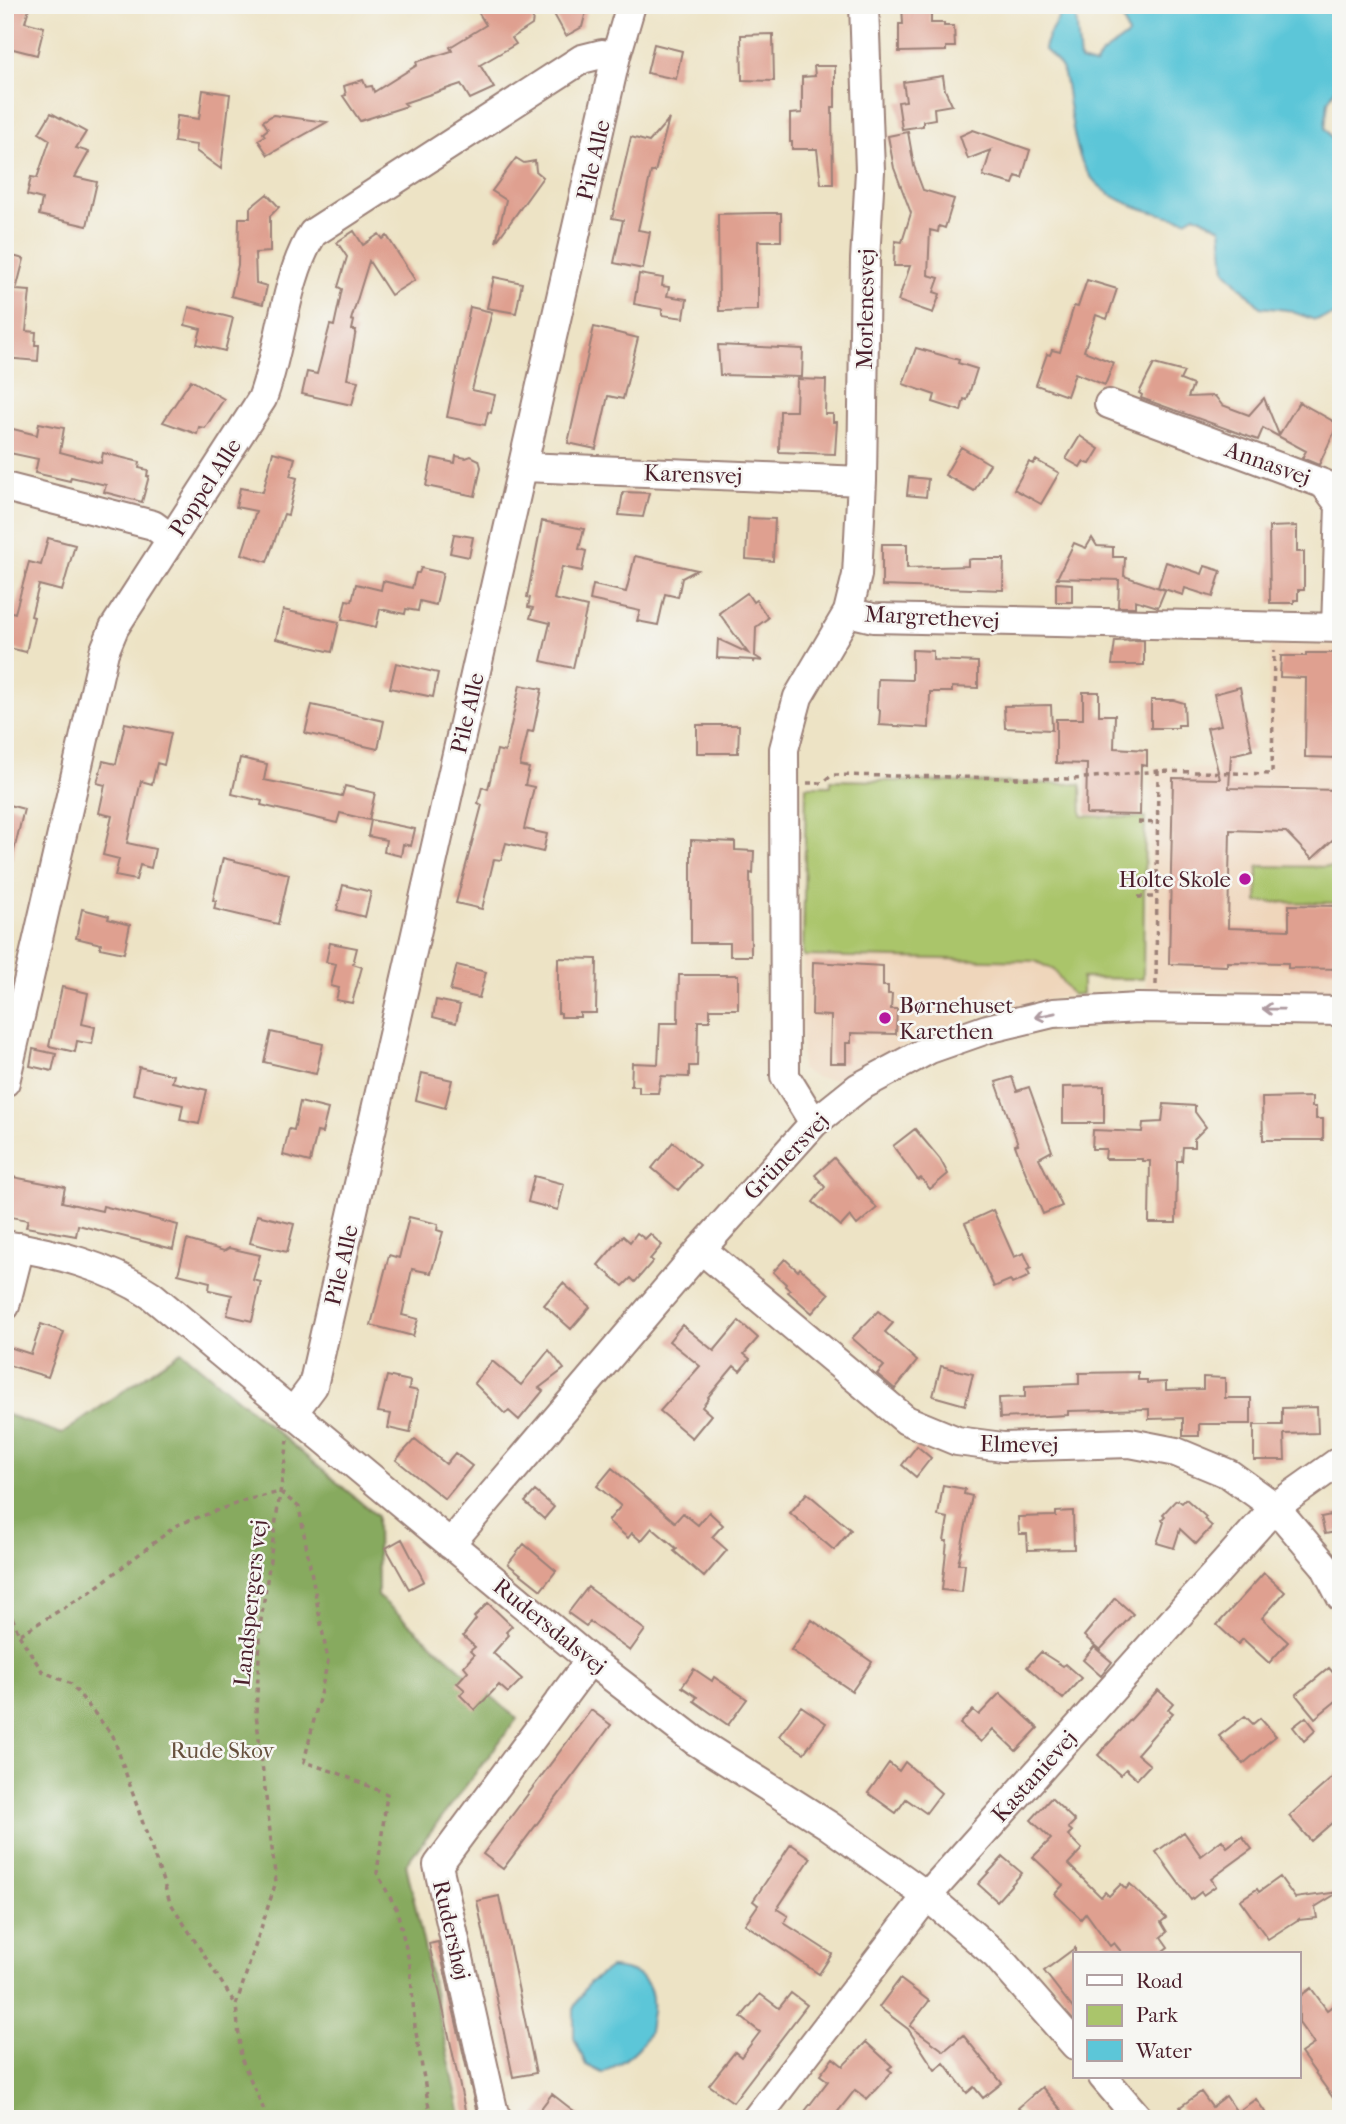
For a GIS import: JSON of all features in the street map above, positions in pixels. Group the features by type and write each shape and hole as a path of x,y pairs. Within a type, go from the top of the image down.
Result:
{"street":[{"name":"Pile Alle","path":"292,1414 313,1386 617,56 631,5"},
{"name":"Morlenesvej","path":"848,612 856,575 862,481 865,260 870,171 864,5"},
{"name":"Poppel Alle","path":"5,1082 104,652 114,628 262,399 272,372 300,254 313,233 582,60 601,54 617,56"},
{"name":"Annasvej","path":"1109,404 1324,484 1340,505 1338,628"},
{"name":"Karensvej","path":"524,467 862,481"},
{"path":"5,487 153,525 172,539"},
{"name":"Margrethevej","path":"814,1123 785,1076 784,749 798,697 848,612 873,618 1338,628"},
{"name":"Grünersvej","path":"450,1544 701,1249 814,1123 859,1087 916,1054 987,1029 1053,1013 1156,1009 1341,1011"},
{"path":"5,1306 13,1246"},
{"name":"Rudersdalsvej","path":"13,1246 95,1266 128,1280 151,1295 590,1660 694,1740 828,1825 927,1896 996,1955 1073,2043"},
{"name":"Elmevej","path":"701,1249 906,1420 957,1441 1003,1447 1130,1443 1176,1452 1229,1474 1275,1507 1325,1566 1341,1597"},
{"name":"Kastanievej","path":"756,2119 927,1896 1275,1507 1341,1460"},
{"name":"Rudershøj","path":"498,2119 494,2114 438,1865 590,1660"},
{"path":"1104,2078 1139,2119"}],"path":[{"path":"784,782 823,783 832,775 1073,779 1158,771 1272,774 1275,627"},
{"path":"1156,1009 1158,771"},
{"path":"1138,822 1158,822"},
{"path":"1138,897 1158,897"},
{"name":"Landspergers vej","path":"268,2119 241,2058 236,2005 276,1882 256,1713 261,1620 292,1414"},
{"path":"19,1635 90,1592 177,1525 246,1500 280,1492 299,1507 328,1661 304,1762 387,1794 377,1874 397,1910 410,1965 415,2027 431,2119"},
{"path":"5,1600 19,1635 42,1671 71,1684 113,1737 170,1902 236,2005"}],"shaded area":[{"name":"Holte Skole","path":"1270,644 1341,646 1341,993 1146,987 1152,767 1266,771"},
{"name":"Børnehuset Karethen","path":"803,956 1035,961 1054,970 1072,995 984,1012 894,1050 841,1080 818,1078 801,1070"}],"green space":[{"path":"831,780 1081,784 1082,816 1145,818 1143,979 1082,978 1082,994 1072,995 1054,970 1035,961 803,956 806,786 831,786"},
{"path":"1258,866 1341,867 1341,903 1257,902"},
{"name":"Rude Skov","path":"181,1351 377,1516 378,1596 517,1719 406,1864 462,2119 5,2119 5,1414 62,1434"}],"water":[{"path":"1064,5 1075,5 1080,61 1095,65 1102,54 1128,35 1119,5 1341,5 1341,79 1328,101 1325,128 1341,151 1341,314 1315,320 1287,310 1260,307 1225,270 1221,228 1195,215 1186,220 1139,208 1110,194 1097,184 1087,172 1078,151 1064,73 1044,49"},
{"path":"610,1968 631,1972 645,1981 652,1996 652,2006 648,2034 640,2046 602,2073 586,2065 574,2038 574,2007 589,1983"}],"building":[{"path":"9,5 30,5 25,22 44,27 37,55 5,47 5,21"},
{"path":"474,5 535,5 532,25 512,38 516,44 480,65 494,88 470,99 461,84 360,121 343,96 346,95 344,86 363,80 366,87 372,86 374,92 417,65 416,62 452,51 450,47 486,25"},
{"path":"549,5 577,5 587,8 582,27 566,36"},
{"path":"902,5 931,5 931,23 954,26 955,47 946,47 946,51 899,52 899,24 903,24"},
{"path":"773,34 774,81 742,80 741,35"},
{"path":"654,44 682,51 676,79 647,73"},
{"path":"814,66 835,66 835,107 832,107 833,184 821,184 817,149 792,149 790,142 790,114 802,113 802,77 815,76"},
{"path":"943,76 945,90 952,105 934,108 935,119 923,121 923,126 902,129 898,102 906,101 903,82"},
{"path":"203,90 230,94 221,169 196,151 197,145 174,142 177,116 199,119"},
{"path":"51,113 86,132 76,148 89,152 75,177 97,182 87,226 39,215 42,199 27,195 31,177 37,178 50,140 39,133"},
{"path":"273,115 327,122 268,155 258,140 265,136 263,133 268,129 263,121"},
{"path":"669,119 655,172 651,172 638,230 650,232 643,269 614,263 623,220 612,218 631,137 649,142"},
{"path":"973,130 1030,150 1022,178 1016,176 1013,184 983,176 991,150 968,159 960,136"},
{"path":"908,132 914,166 923,190 954,199 945,228 939,226 938,232 930,230 928,275 939,278 934,292 940,294 933,313 898,301 910,266 894,266 895,241 902,242 911,213 894,168 888,136"},
{"path":"516,158 524,163 535,161 536,171 543,177 496,242 506,200 492,191"},
{"path":"267,194 279,207 270,216 270,252 255,253 256,283 267,286 263,304 231,296 238,265 239,218 250,218 250,208"},
{"path":"781,213 781,241 758,241 758,310 719,311 718,214"},
{"path":"354,231 363,245 379,234 383,239 387,236 415,280 391,295 369,261 351,320 354,321 352,330 356,330 347,379 358,381 352,405 302,394 307,372 317,374 330,325 334,326 342,289 338,287 347,257 337,242"},
{"path":"5,254 24,259 16,290 30,291 26,331 36,332 38,361 5,358"},
{"path":"639,274 663,278 662,286 669,287 667,296 687,299 684,318 662,315 662,309 634,304"},
{"path":"494,277 522,283 516,313 487,308"},
{"path":"1087,280 1117,289 1107,319 1096,315 1084,351 1114,363 1105,385 1075,373 1067,396 1036,385 1047,354 1050,355 1052,350 1060,352 1074,306 1078,307"},
{"path":"189,307 233,318 225,351 197,344 201,329 185,325"},
{"path":"470,307 492,312 472,390 495,395 485,425 447,417"},
{"path":"594,327 638,338 623,399 608,396 596,449 568,443"},
{"path":"718,345 803,349 802,377 720,375"},
{"path":"916,348 959,360 958,363 977,369 961,411 933,402 935,395 903,384"},
{"path":"1154,364 1184,372 1180,380 1193,385 1188,397 1215,396 1222,405 1249,415 1264,398 1279,435 1299,402 1338,424 1319,465 1302,458 1306,451 1263,428 1258,440 1141,398 1139,393"},
{"path":"797,379 826,380 825,414 833,414 833,422 837,422 835,454 779,452 780,411 796,411"},
{"path":"191,380 224,399 205,428 199,427 197,434 163,422"},
{"path":"39,423 64,428 60,452 101,463 103,453 140,462 139,468 148,470 149,476 142,502 104,492 106,485 35,473 38,459 5,452 5,427 37,435"},
{"path":"1080,436 1099,449 1090,464 1083,462 1080,467 1066,459"},
{"path":"961,447 990,464 974,491 945,475"},
{"path":"273,452 295,458 290,476 297,478 288,515 284,514 267,562 242,554 256,511 236,507 240,488 263,492"},
{"path":"456,456 471,456 479,460 481,467 475,496 426,486 432,458 455,463"},
{"path":"1036,460 1059,473 1041,504 1014,489 1029,462 1033,464"},
{"path":"909,477 928,479 926,497 907,495"},
{"path":"623,492 649,493 643,517 619,515"},
{"path":"748,518 775,519 773,561 746,559"},
{"path":"542,521 584,529 579,549 586,551 582,571 562,567 554,599 587,607 573,668 541,661 550,623 530,618 533,608 528,607 530,598 527,597"},
{"path":"1297,526 1297,552 1304,552 1304,590 1298,590 1298,600 1294,600 1294,603 1270,603 1269,527"},
{"path":"454,534 473,537 469,557 450,553"},
{"path":"48,538 75,545 62,591 39,585 26,652 5,647 5,610 15,613 29,562 41,565"},
{"path":"1092,538 1097,546 1113,547 1113,557 1125,557 1124,576 1165,590 1158,607 1135,600 1135,607 1118,607 1119,580 1057,578 1074,543 1086,548"},
{"path":"882,544 907,544 907,568 968,566 968,560 972,559 1004,559 1003,590 882,586"},
{"path":"635,556 697,570 682,578 678,597 665,594 658,625 637,621 640,611 590,600 593,585 626,592"},
{"path":"1166,562 1202,574 1205,566 1221,571 1213,597 1185,588 1183,595 1158,587"},
{"path":"421,568 443,573 436,605 420,601 418,611 406,609 405,614 380,609 376,627 342,619 346,600 352,601 356,584 381,590 383,581 412,588 416,573 419,573"},
{"path":"1056,583 1072,584 1072,602 1056,602"},
{"path":"747,593 753,602 756,600 768,618 756,627 755,656 763,661 717,658 718,639 748,653 719,613"},
{"path":"283,610 339,622 332,652 276,639"},
{"path":"1144,640 1144,665 1112,665 1115,641"},
{"path":"912,650 933,651 933,660 978,662 978,688 952,687 952,692 930,692 929,728 879,725 878,679 912,680"},
{"path":"1306,653 1341,653 1341,758 1305,757 1306,678 1280,677 1281,656 1306,656"},
{"path":"396,663 438,673 433,697 390,688"},
{"path":"520,685 542,689 533,732 528,731 520,766 529,768 525,785 534,787 524,829 547,834 543,852 506,843 501,860 494,859 482,909 456,903 482,805 478,803 482,787 488,789 497,750 505,752"},
{"path":"1240,687 1252,750 1231,755 1229,788 1341,790 1341,832 1312,859 1286,832 1230,830 1228,928 1289,930 1289,905 1341,906 1341,969 1288,968 1288,963 1227,962 1227,966 1169,964 1173,778 1220,779 1207,728 1221,725 1214,694"},
{"path":"1083,692 1099,692 1099,715 1115,715 1114,748 1147,750 1147,766 1141,765 1140,815 1086,814 1087,764 1056,763 1056,719 1083,719"},
{"path":"1151,700 1184,703 1185,725 1178,725 1178,728 1151,728"},
{"path":"312,705 384,721 378,749 305,733"},
{"path":"1051,705 1052,730 1005,728 1004,706"},
{"path":"125,723 171,733 164,765 157,763 152,784 141,781 127,843 155,849 151,868 140,865 136,880 115,876 119,859 103,855 112,816 99,813 105,785 97,783 103,761 116,764"},
{"path":"697,725 739,725 738,753 697,753"},
{"path":"240,758 267,764 264,780 342,796 345,786 375,793 369,820 340,813 337,823 261,805 262,801 232,794"},
{"path":"5,804 24,809 12,859 5,858"},
{"path":"371,820 415,829 411,846 403,844 401,856 384,852 386,840 368,836"},
{"path":"691,840 735,842 735,850 754,851 753,874 750,873 751,956 730,956 730,943 691,943"},
{"path":"223,858 289,874 278,924 214,909 216,901 213,900"},
{"path":"343,885 371,892 365,917 337,910"},
{"path":"82,909 130,925 124,953 100,948 101,944 76,938"},
{"path":"330,943 357,948 353,964 362,967 352,1003 336,1000 339,988 331,986 336,964 326,962"},
{"path":"558,958 597,959 596,1013 580,1013 580,1017 561,1017 561,1013 558,1013"},
{"path":"813,962 883,966 883,986 888,986 888,994 892,994 891,1009 897,1009 896,1034 851,1033 851,1043 846,1043 846,1063 830,1063 831,1016 812,1015"},
{"path":"457,965 486,972 479,998 450,991"},
{"path":"679,975 738,975 738,1009 710,1009 710,1021 698,1021 697,1066 689,1066 689,1077 661,1076 658,1093 639,1093 639,1086 631,1086 632,1063 658,1064 660,1023 678,1023"},
{"path":"62,987 88,993 82,1024 95,1027 92,1044 77,1041 75,1052 49,1046"},
{"path":"436,1000 460,1005 456,1023 433,1017"},
{"path":"271,1032 323,1044 316,1074 264,1062"},
{"path":"33,1049 56,1054 52,1071 30,1066"},
{"path":"139,1067 174,1075 172,1082 207,1090 199,1124 180,1120 183,1105 133,1094"},
{"path":"422,1073 452,1080 445,1108 416,1100"},
{"path":"1012,1077 1017,1091 1029,1087 1052,1151 1039,1158 1062,1206 1043,1214 1015,1145 1018,1144 996,1082"},
{"path":"1104,1086 1104,1123 1063,1123 1063,1087"},
{"path":"1312,1097 1312,1107 1316,1107 1316,1119 1323,1119 1323,1140 1263,1140 1262,1098"},
{"path":"300,1102 328,1109 322,1133 317,1132 310,1162 283,1155 289,1129 294,1130"},
{"path":"1164,1104 1195,1106 1195,1112 1206,1127 1194,1139 1194,1147 1183,1147 1182,1161 1177,1161 1176,1223 1149,1223 1150,1161 1105,1159 1106,1149 1092,1149 1093,1130 1142,1132 1143,1123 1162,1122"},
{"path":"915,1129 940,1159 948,1174 930,1189 921,1178 918,1180 893,1146"},
{"path":"673,1142 700,1165 678,1190 652,1168"},
{"path":"834,1158 877,1208 857,1225 850,1216 841,1226 813,1202 825,1187 815,1175"},
{"path":"534,1176 564,1184 558,1210 528,1202"},
{"path":"13,1177 65,1187 62,1202 102,1211 103,1206 178,1225 173,1249 78,1225 76,1236 26,1227 28,1220 5,1216 5,1191 10,1192"},
{"path":"993,1210 1014,1257 1024,1253 1031,1268 1027,1270 1030,1276 1012,1284 1010,1280 994,1287 965,1223"},
{"path":"257,1215 294,1224 287,1252 250,1243"},
{"path":"409,1217 438,1224 437,1230 443,1232 431,1273 412,1269 402,1315 418,1319 413,1336 371,1325 389,1255 399,1258"},
{"path":"637,1233 645,1239 650,1234 662,1245 650,1259 653,1261 635,1282 631,1278 623,1286 598,1265 623,1236 630,1242"},
{"path":"187,1240 224,1251 229,1248 260,1255 253,1280 261,1282 252,1321 227,1315 232,1295 209,1290 210,1282 178,1274"},
{"path":"785,1259 798,1271 800,1268 829,1294 812,1313 788,1292 790,1290 786,1284 773,1272"},
{"path":"563,1283 590,1307 571,1329 544,1305"},
{"path":"878,1311 893,1323 885,1332 917,1361 895,1389 877,1374 884,1366 852,1338"},
{"path":"739,1321 758,1338 744,1354 750,1359 740,1371 734,1366 708,1397 702,1407 711,1415 692,1438 660,1411 700,1366 669,1341 682,1325 714,1351"},
{"path":"41,1324 64,1332 48,1377 5,1364 9,1347 31,1354"},
{"path":"549,1350 564,1369 539,1388 543,1391 519,1420 509,1411 505,1414 474,1383 492,1361 521,1385"},
{"path":"941,1366 973,1374 965,1405 933,1396"},
{"path":"1138,1372 1138,1380 1147,1380 1147,1383 1166,1382 1166,1390 1203,1389 1203,1377 1225,1378 1225,1398 1251,1398 1251,1424 1199,1424 1199,1436 1183,1436 1183,1418 1149,1419 1149,1409 1068,1411 1068,1415 1000,1418 999,1398 1025,1397 1025,1386 1079,1384 1079,1373"},
{"path":"387,1376 410,1381 409,1389 418,1391 410,1433 388,1428 391,1414 378,1412"},
{"path":"1317,1407 1318,1433 1284,1434 1285,1460 1254,1460 1254,1425 1282,1425 1282,1408"},
{"path":"415,1439 446,1464 455,1453 472,1466 445,1499 396,1460"},
{"path":"917,1446 931,1458 916,1477 902,1465"},
{"path":"612,1468 675,1522 683,1513 698,1525 709,1512 723,1525 712,1537 727,1550 704,1577 652,1528 641,1541 632,1533 628,1538 608,1521 621,1506 597,1486"},
{"path":"943,1485 965,1489 964,1494 972,1496 958,1564 965,1564 962,1592 942,1590 948,1518 938,1516"},
{"path":"535,1491 554,1507 544,1519 525,1502"},
{"path":"807,1493 851,1530 834,1550 790,1513"},
{"path":"1186,1499 1212,1526 1196,1544 1180,1529 1174,1548 1157,1543 1164,1522 1163,1514 1175,1501 1182,1503"},
{"path":"1073,1511 1074,1549 1028,1550 1027,1534 1019,1534 1018,1517 1056,1516 1056,1512"},
{"path":"1341,1513 1341,1531 1325,1534 1321,1517"},
{"path":"402,1539 424,1581 409,1589 386,1548"},
{"path":"524,1544 556,1571 541,1590 508,1564"},
{"path":"1264,1573 1285,1592 1262,1618 1288,1642 1269,1663 1243,1639 1238,1644 1217,1625"},
{"path":"588,1587 645,1630 630,1651 590,1622 586,1626 568,1613"},
{"path":"1115,1598 1133,1614 1100,1650 1084,1636"},
{"path":"488,1603 512,1626 506,1632 509,1635 493,1653 522,1679 508,1693 499,1685 475,1710 460,1695 465,1690 457,1683 468,1671 464,1666 474,1655 470,1651 475,1647 463,1636 476,1619 474,1617"},
{"path":"812,1620 872,1662 852,1691 791,1650"},
{"path":"1094,1647 1112,1662 1101,1676 1083,1660"},
{"path":"1041,1652 1063,1666 1065,1664 1081,1678 1063,1699 1027,1667"},
{"path":"1329,1668 1341,1682 1341,1697 1315,1718 1296,1695"},
{"path":"694,1669 712,1681 714,1677 747,1699 728,1725 694,1701 697,1697 682,1687"},
{"path":"1158,1690 1173,1703 1168,1709 1173,1713 1137,1754 1150,1765 1137,1779 1126,1769 1120,1775 1098,1755"},
{"path":"1000,1693 1038,1728 1016,1751 993,1729 981,1742 960,1724 973,1710 979,1715"},
{"path":"801,1706 826,1723 804,1753 779,1736"},
{"path":"591,1710 611,1725 503,1869 483,1854"},
{"path":"1245,1716 1253,1724 1260,1718 1276,1736 1243,1764 1219,1736"},
{"path":"1306,1717 1316,1730 1304,1741 1293,1727"},
{"path":"905,1762 941,1793 926,1813 906,1799 896,1813 868,1793 889,1763 899,1771"},
{"path":"1341,1770 1341,1815 1311,1841 1289,1816"},
{"path":"1051,1798 1075,1821 1068,1828 1072,1831 1068,1835 1082,1849 1068,1864 1101,1897 1105,1892 1109,1896 1121,1884 1126,1889 1130,1884 1166,1918 1161,1922 1167,1932 1161,1937 1168,1947 1162,1952 1121,1952 1114,1943 1110,1946 1086,1913 1081,1919 1055,1894 1063,1885 1033,1857 1051,1839 1031,1820"},
{"path":"1184,1832 1201,1856 1222,1840 1227,1847 1242,1836 1252,1849 1211,1879 1216,1886 1191,1900 1156,1852"},
{"path":"791,1844 811,1858 777,1909 788,1916 784,1923 832,1954 819,1974 745,1924 758,1905 753,1901"},
{"path":"1003,1857 1022,1873 997,1901 978,1884"},
{"path":"1280,1877 1295,1898 1339,1892 1315,1907 1317,1918 1299,1919 1268,1939 1240,1900 1257,1889 1259,1892"},
{"path":"499,1896 536,2073 513,2077 477,1901"},
{"path":"438,1942 478,2119 467,2119 429,1944"},
{"path":"1075,1948 1073,2008 1044,1971"},
{"path":"900,1979 929,2001 910,2026 944,2051 963,2035 1002,2083 983,2098 974,2087 967,2093 944,2063 935,2070 908,2029 879,2007"},
{"path":"1311,1988 1327,2010 1341,2000 1341,2109 1301,2053 1314,2044 1300,2024 1300,1996"},
{"path":"791,1993 807,2005 733,2102 709,2085 735,2052 741,2057 760,2032 741,2017 760,1994 779,2008"},
{"path":"866,2042 892,2066 888,2069 892,2072 867,2099 855,2090 832,2119 799,2119 828,2081 820,2075 833,2058 843,2066"},
{"path":"1042,2087 1069,2119 1028,2119 1018,2108"},
{"path":"1201,2092 1212,2107 1226,2096 1237,2112 1256,2099 1265,2112 1256,2119 1188,2119 1180,2107"},
{"path":"552,2094 570,2108 585,2119 533,2119"}],"place":[{"name":"Holte Skole","path":"1245,879"},
{"name":"Børnehuset Karethen","path":"885,1018"}]}
